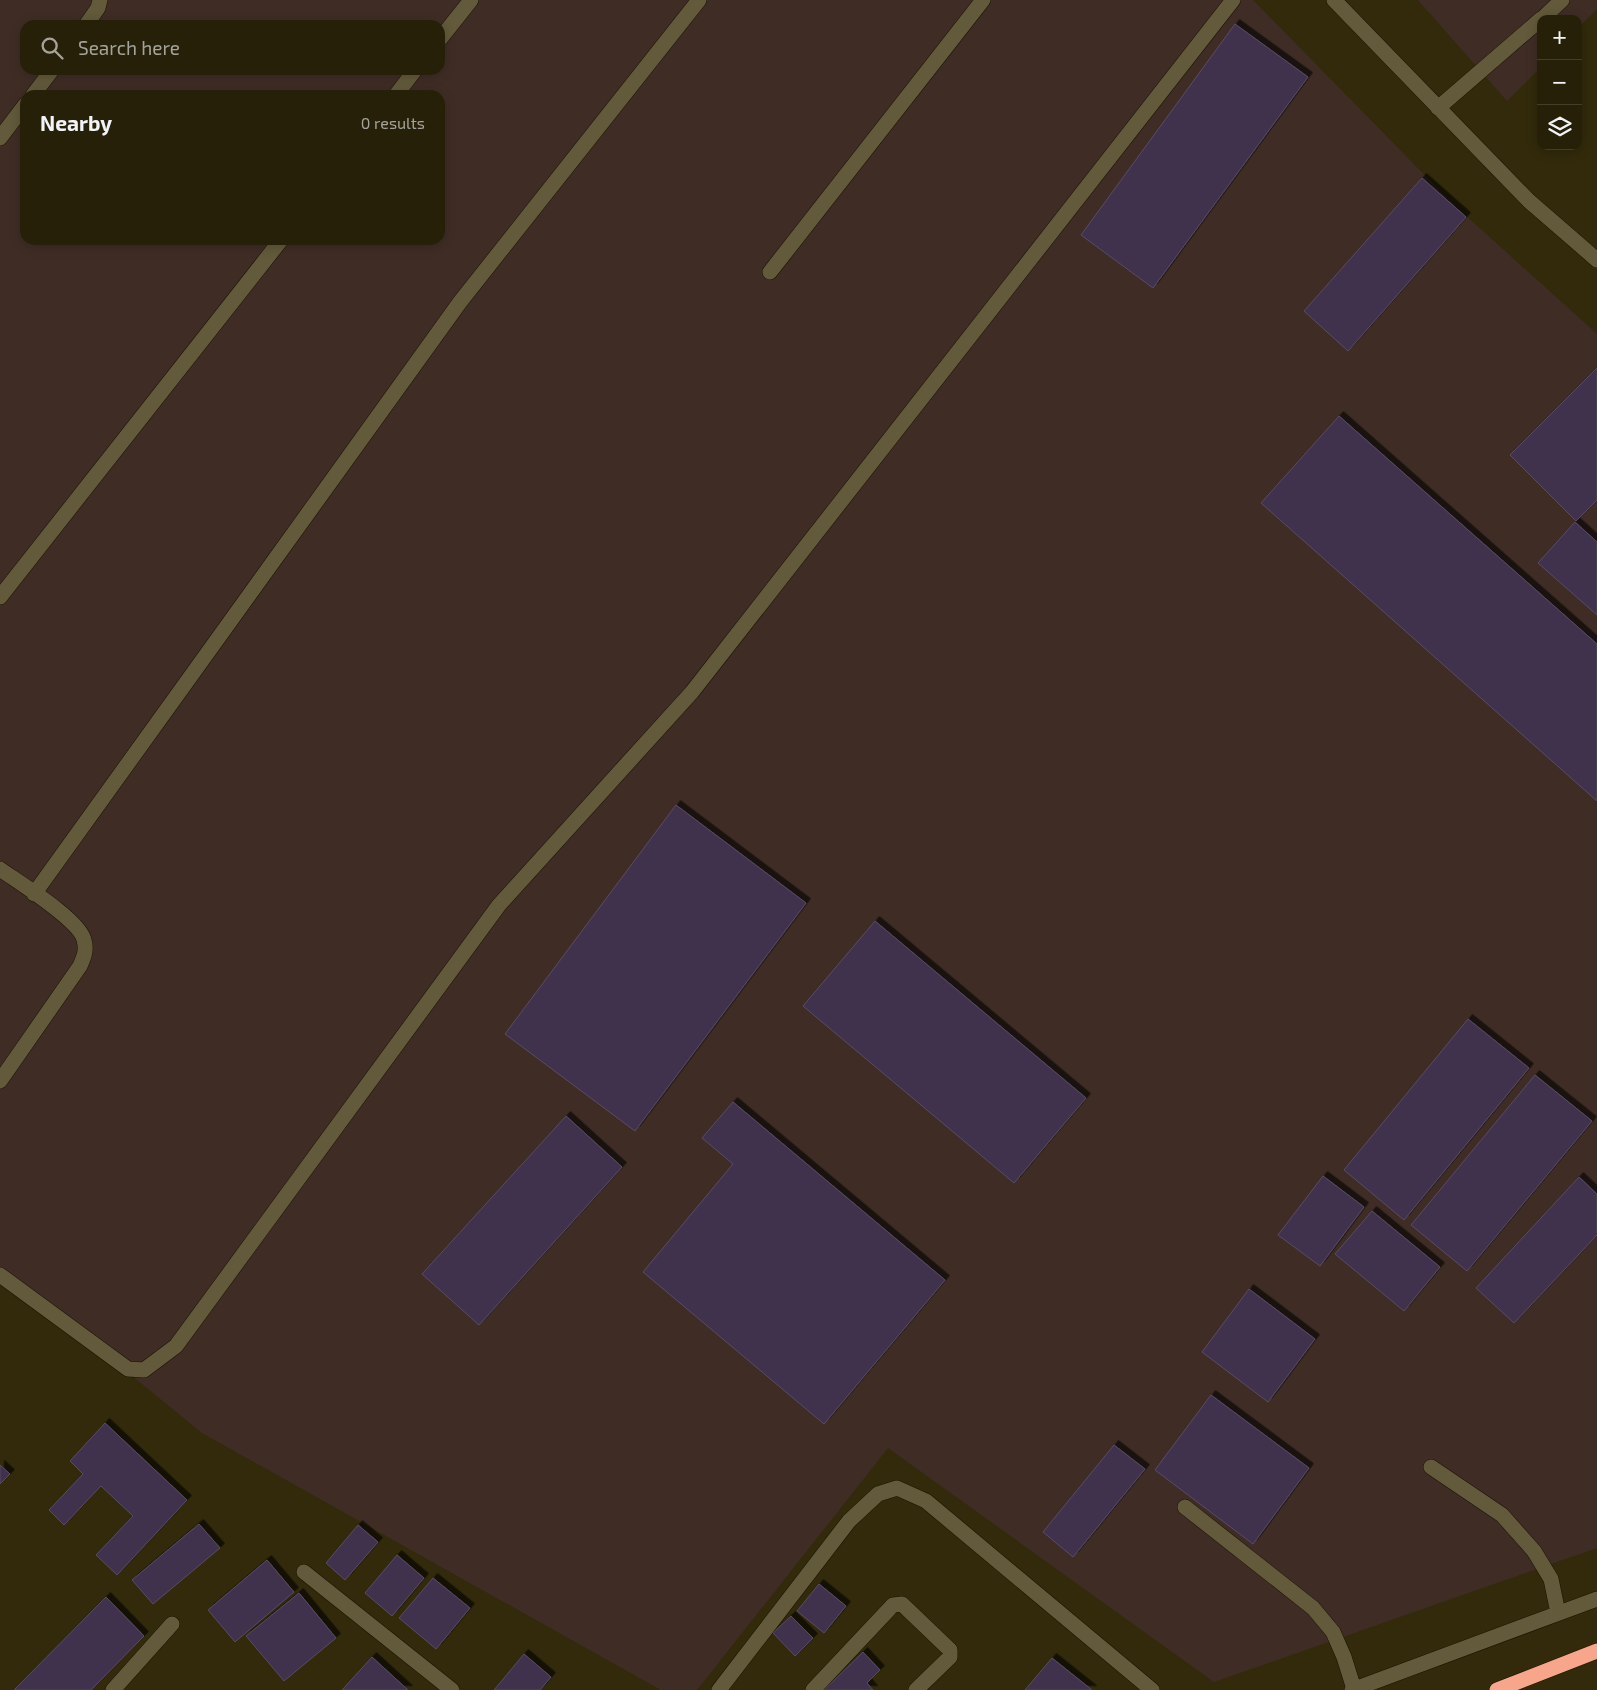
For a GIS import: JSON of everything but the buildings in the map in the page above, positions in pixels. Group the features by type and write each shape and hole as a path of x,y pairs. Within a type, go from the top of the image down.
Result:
{"highway":[{"path":"1496,1690 1597,1650"}],"street":[{"path":"90,20 98,8 100,0"},
{"path":"445,33 471,0"},
{"path":"34,894 460,302 699,0"},
{"path":"770,272 983,0"},
{"path":"0,1275 128,1369 144,1370 176,1346 499,905 692,692 1233,0"},
{"path":"1334,0 1530,201 1597,260"},
{"path":"1545,15 1562,0"},
{"path":"1438,108 1537,22"},
{"path":"37,90 48,75"},
{"path":"400,90 411,75"},
{"path":"0,138 20,112"},
{"path":"0,597 277,245"},
{"path":"0,869 72,921 84,939 86,953 80,966 0,1081"},
{"path":"1431,1467 1502,1515 1534,1551 1551,1579 1558,1613"},
{"path":"719,1690 849,1521 878,1494 897,1488 926,1501 1152,1690"},
{"path":"1185,1507 1312,1608 1333,1632 1344,1656 1353,1690 1597,1598"},
{"path":"304,1572 452,1690"},
{"path":"814,1690 893,1605 902,1604 950,1650 950,1657 916,1690"},
{"path":"113,1690 172,1624"}],"shaded area":[{"path":"0,0 1253,0 1453,204 1597,334 1597,1548 1214,1682 888,1448 697,1690 661,1690 202,1433 0,1268"},
{"path":"1418,0 1597,0 1597,9 1582,24 1582,15 1537,15 1537,71 1507,101"}]}
